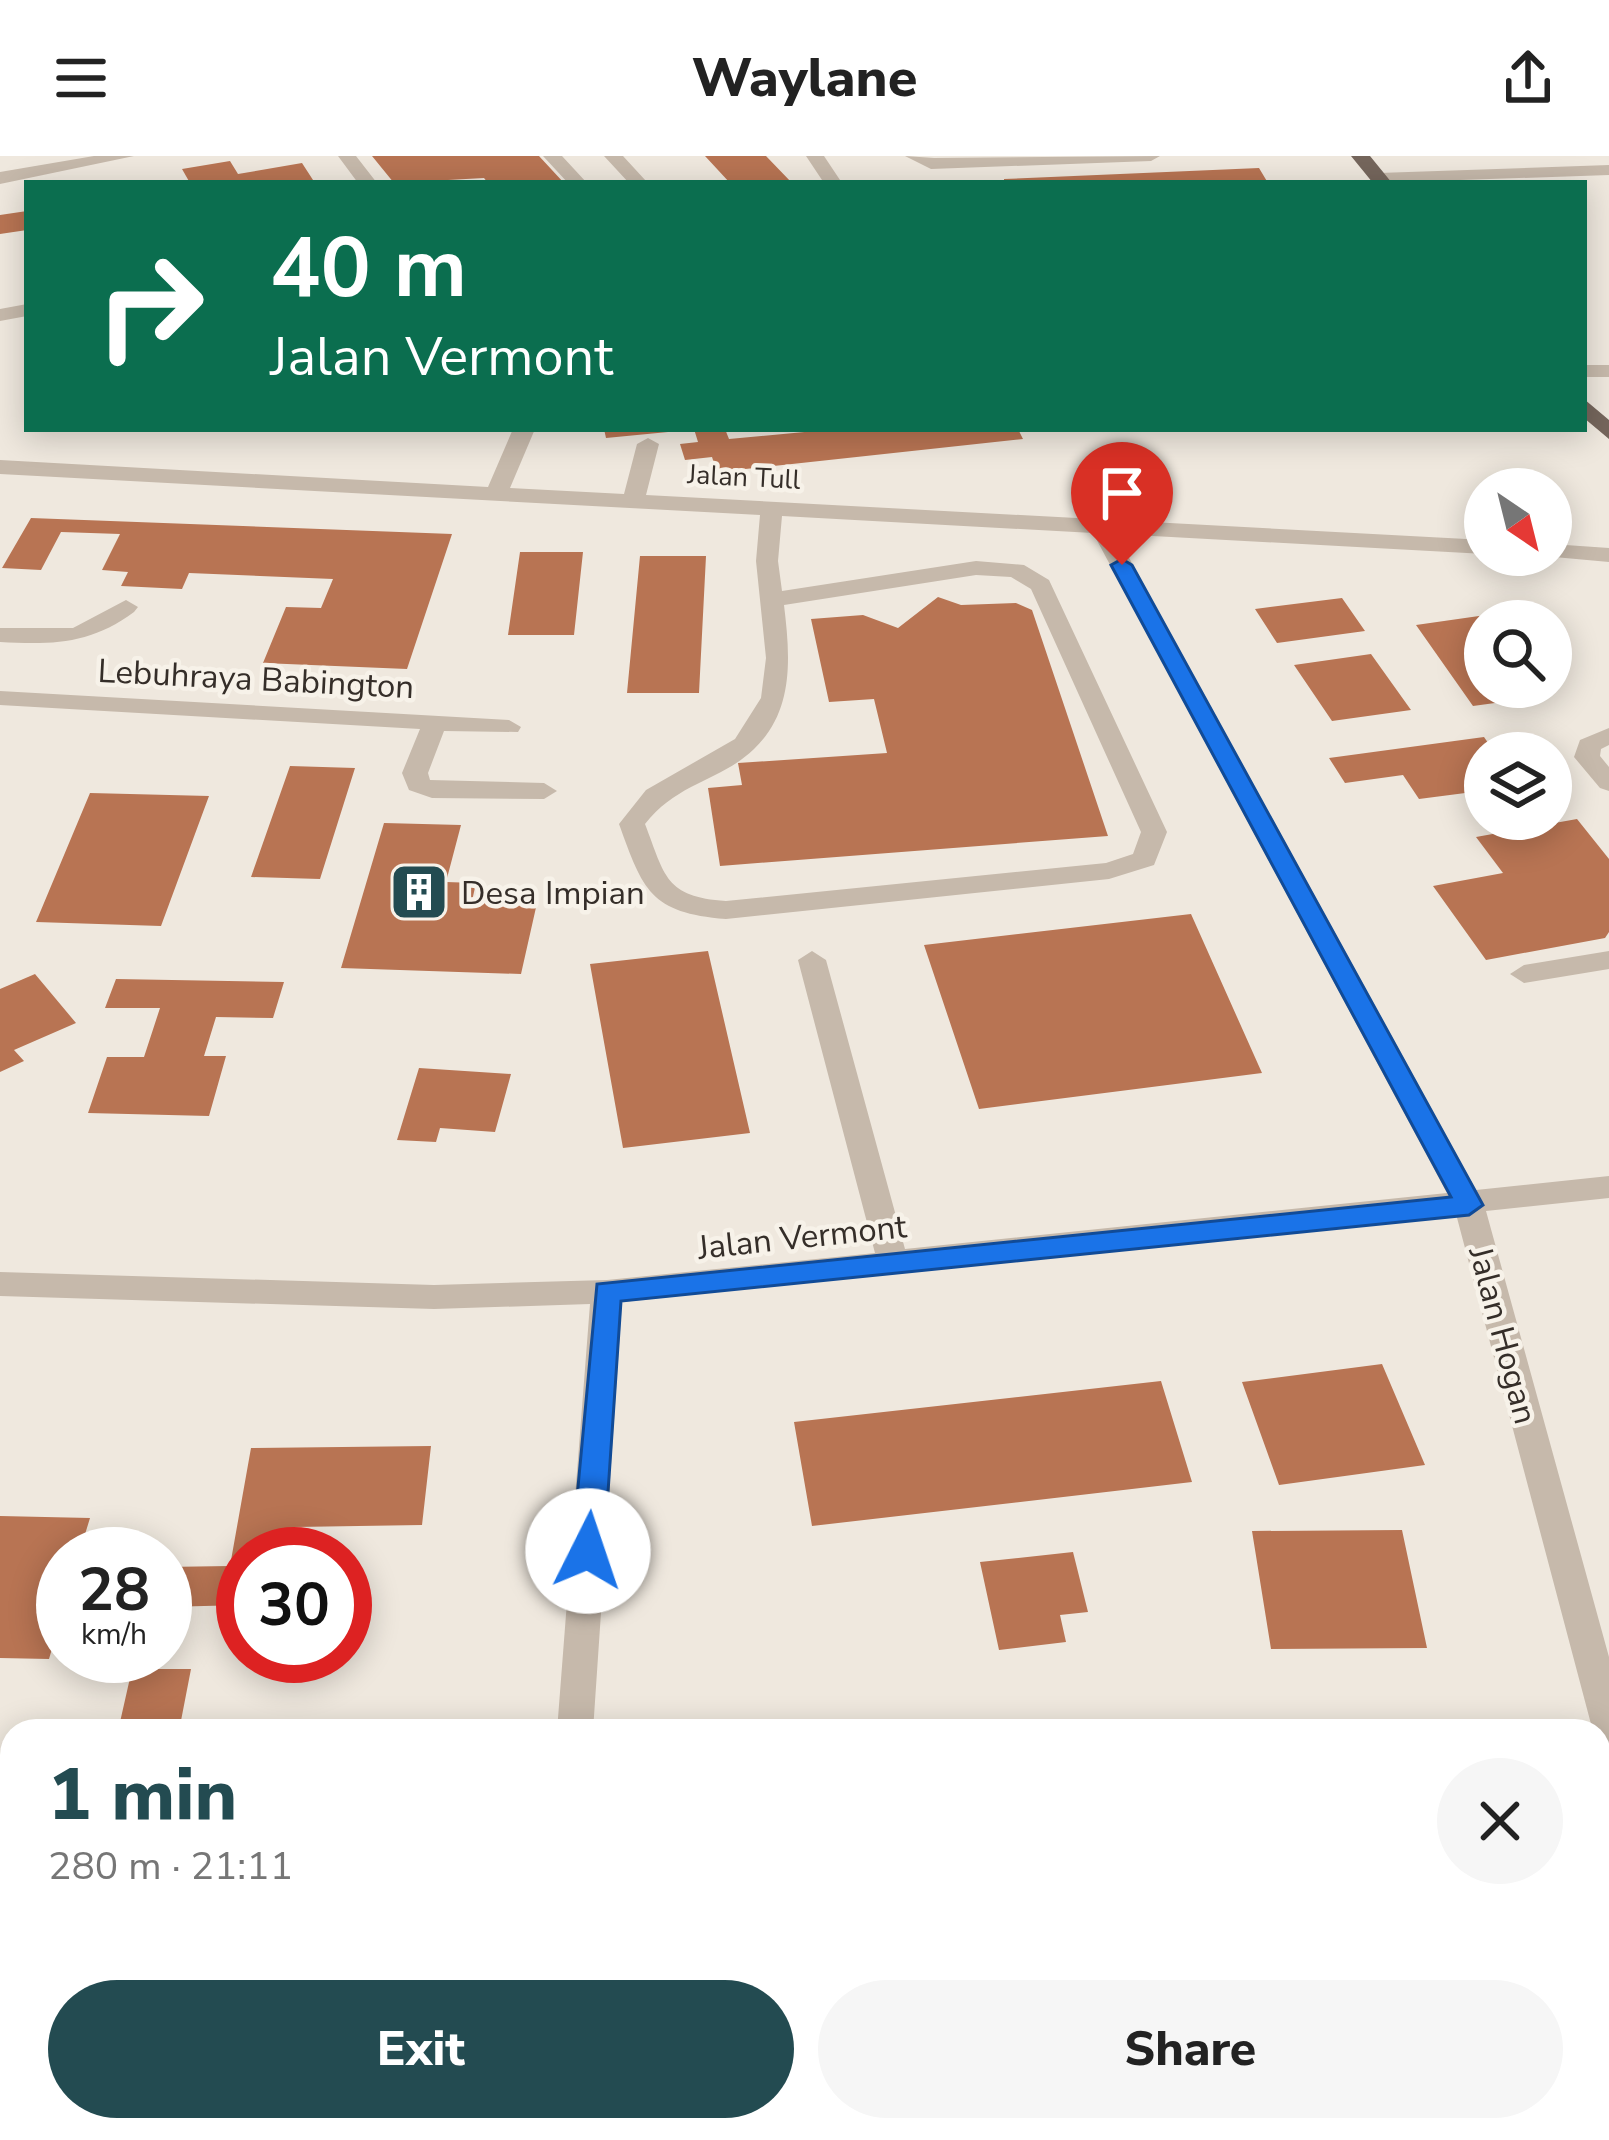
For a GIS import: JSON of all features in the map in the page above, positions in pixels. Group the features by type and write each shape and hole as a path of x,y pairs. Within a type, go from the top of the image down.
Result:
{"main road":[{"path":"1360,156 1380,180"},
{"path":"1587,408 1609,433"}],"street":[{"path":"0,178 124,156"},
{"path":"347,156 366,180"},
{"path":"552,156 575,180"},
{"path":"613,156 631,180"},
{"path":"914,156 931,164 1151,156"},
{"path":"1402,180 1609,170"},
{"path":"496,494 523,432"},
{"path":"633,501 648,444"},
{"name":"Jalan Tull","path":"0,466 1464,547"},
{"path":"772,508 767,561 778,658 773,698 745,744 655,795 632,824 660,894 685,909 726,910 1109,871 1145,859 1154,832 1041,585 1016,570 976,568 772,600"},
{"name":"Jalan Hogan","path":"1100,525 1469,1205 1608,1719"},
{"path":"1572,552 1609,555"},
{"path":"0,635 73,638 95,632 126,607"},
{"name":"Lebuhraya Babington","path":"0,698 509,727"},
{"path":"436,720 415,773 418,785 432,790 544,791"},
{"path":"1609,736 1588,745 1587,757 1609,783"},
{"path":"812,960 893,1263"},
{"path":"1524,974 1609,960"},
{"name":"Jalan Vermont","path":"0,1284 434,1297 607,1292 1609,1187"},
{"path":"576,1719 607,1292"}],"building":[{"path":"372,156 539,156 561,180 484,178 392,180"},
{"path":"705,156 766,156 789,180 727,180"},
{"path":"230,161 238,174 302,163 313,180 188,180 182,169"},
{"path":"1259,168 1266,180 1004,180"},
{"path":"24,211 24,230 0,234 0,215"},
{"path":"605,432 668,432 606,438"},
{"path":"695,432 726,432 729,439 804,432 1020,432 1023,439 717,472 712,457 685,460 680,444 698,442"},
{"path":"31,518 452,534 407,669 263,663 286,607 321,608 333,579 189,573 182,589 121,586 128,572 102,570 120,534 61,532 41,570 2,568"},
{"path":"520,552 583,552 574,635 508,635"},
{"path":"640,556 706,556 699,693 627,693"},
{"path":"938,597 961,605 1016,603 1032,610 1108,836 720,866 708,788 742,785 738,763 887,753 874,699 829,702 811,619 863,615 898,628"},
{"path":"1342,598 1365,631 1277,643 1255,609"},
{"path":"1464,618 1464,693 1416,625"},
{"path":"1371,654 1411,710 1332,721 1294,665"},
{"path":"1464,740 1464,793 1419,799 1403,775 1345,783 1329,758"},
{"path":"290,766 355,768 320,879 251,877"},
{"path":"90,793 209,796 161,926 36,922"},
{"path":"1577,819 1609,859 1609,932 1605,938 1486,960 1433,886 1503,873 1478,840 1572,840 1572,820"},
{"name":"Desa Impian","path":"384,823 461,825 446,882 476,883 472,901 537,903 521,974 341,968"},
{"path":"1191,914 1262,1073 979,1109 924,945"},
{"path":"708,951 750,1133 623,1148 590,964"},
{"path":"35,974 76,1023 14,1050 24,1061 0,1072 0,989"},
{"path":"116,979 284,982 273,1018 216,1017 204,1056 226,1056 209,1116 88,1113 107,1057 144,1057 160,1008 105,1008"},
{"path":"419,1068 511,1074 495,1132 440,1128 436,1142 397,1140"},
{"path":"1382,1364 1425,1465 1279,1485 1242,1382"},
{"path":"1161,1381 1192,1482 812,1526 794,1422"},
{"path":"431,1446 422,1525 237,1527 251,1448"},
{"path":"0,1516 90,1518 87,1527 36,1527 36,1659 0,1658"},
{"path":"1402,1530 1427,1648 1271,1649 1252,1531"},
{"path":"1073,1552 1088,1612 1060,1615 1066,1642 999,1650 980,1562"},
{"path":"216,1566 216,1606 192,1606 192,1567"},
{"path":"129,1683 188,1683 181,1719 121,1719"}],"place":[{"name":"Desa Impian","path":"419,892"}],"route":[{"path":"588,1551 607,1292 1469,1205 1122,565"}]}
